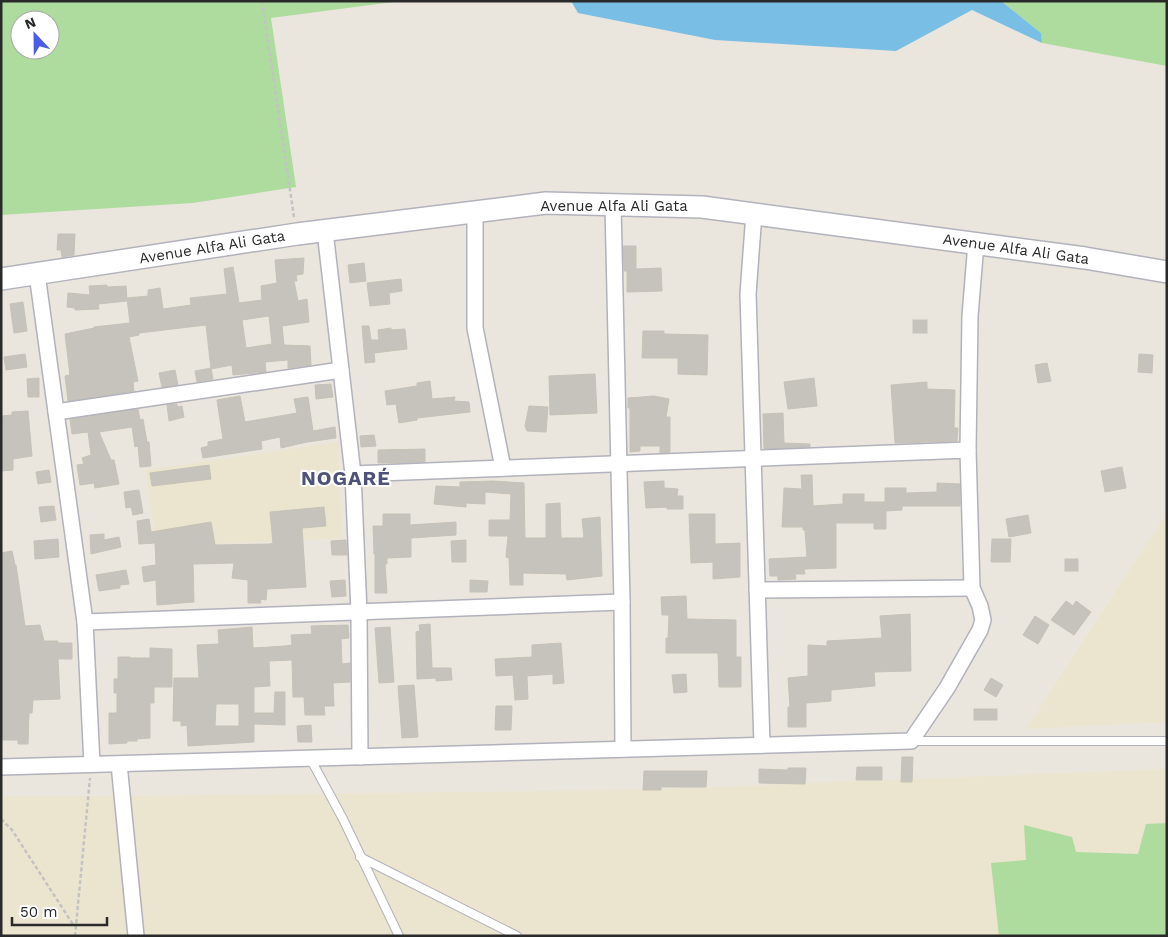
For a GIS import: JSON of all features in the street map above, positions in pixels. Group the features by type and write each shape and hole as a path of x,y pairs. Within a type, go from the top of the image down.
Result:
{"street":[{"name":"Avenue Alfa Ali Gata","path":"1,279 297,234 546,203 702,207 1085,258 1167,272"},
{"path":"613,205 622,602 623,749"},
{"path":"475,212 474,322 503,468"},
{"path":"754,213 748,294 762,745"},
{"path":"325,231 352,474 360,612 360,757"},
{"path":"1,767 911,741 947,688 984,620 972,588 968,450 970,316 976,243"},
{"path":"37,274 85,622 92,764"},
{"path":"56,412 341,370"},
{"path":"352,474 968,450"},
{"path":"757,590 972,588"},
{"path":"85,622 622,602"},
{"path":"119,764 136,936"}],"lane":[{"path":"911,741 1167,741"},
{"path":"310,758 343,819 399,936"},
{"path":"360,857 517,936"}],"path":[{"path":"262,1 297,234"},
{"path":"75,936 92,764"},
{"path":"1,819 12,830 75,927"}],"shaded area":[{"path":"338,442 342,538 156,547 146,470"},
{"path":"1167,513 1167,722 1026,729"},
{"path":"1167,769 1167,936 1,936 1,796 637,790"}],"green space":[{"path":"1,1 401,1 271,18 296,187 193,203 1,215"},
{"path":"1001,1 1167,1 1167,66 1042,43 1041,33"},
{"path":"1167,823 1167,936 999,936 991,863 1026,860 1024,825 1072,837 1076,852 1138,854 1146,824"}],"water":[{"path":"571,1 1001,1 1041,33 1042,43 972,10 896,51 715,40 578,13"}],"building":[{"path":"58,234 75,234 74,255 62,257 61,250 57,250"},
{"path":"623,246 636,246 636,269 661,268 662,291 627,292 627,271 624,271"},
{"path":"304,258 303,274 296,275 297,281 294,281 298,301 307,299 309,322 282,326 284,345 310,346 311,365 288,368 288,360 265,362 266,372 233,375 232,365 211,369 206,325 139,333 139,335 129,337 138,381 133,382 134,391 68,401 65,376 70,375 65,334 94,327 130,323 127,298 148,296 148,290 160,288 163,309 191,305 190,298 227,294 224,269 233,267 239,303 262,300 261,286 277,283 275,260","holes":["269,316 272,344 246,348 242,320"]},
{"path":"364,263 366,281 350,283 348,265"},
{"path":"401,279 402,291 389,293 390,304 370,306 367,283"},
{"path":"107,285 107,287 126,286 127,301 98,304 99,309 75,310 75,308 67,307 68,293 90,295 89,286"},
{"path":"23,302 27,331 14,333 10,304"},
{"path":"913,320 927,320 927,333 913,333"},
{"path":"362,326 369,326 371,340 379,340 378,330 391,328 391,330 405,329 407,349 374,353 375,362 365,363"},
{"path":"643,331 664,331 664,334 708,335 707,375 678,374 678,358 642,358"},
{"path":"25,354 27,367 6,370 4,357"},
{"path":"1139,354 1153,355 1152,373 1138,372"},
{"path":"1047,363 1051,381 1038,383 1035,365"},
{"path":"211,368 213,379 197,382 195,371"},
{"path":"175,370 178,385 162,387 159,373"},
{"path":"595,374 597,413 550,415 549,376"},
{"path":"39,378 39,397 28,397 27,379"},
{"path":"814,378 817,406 788,409 784,382"},
{"path":"430,381 432,399 455,397 454,401 469,402 470,412 417,418 417,420 399,423 396,404 387,405 385,391 417,386 417,383"},
{"path":"927,382 927,389 955,390 954,428 958,428 957,441 895,443 891,385"},
{"path":"331,384 333,397 316,399 315,385"},
{"path":"240,396 245,422 297,413 294,399 308,397 313,431 335,427 336,438 281,448 280,437 261,441 262,449 203,458 201,448 208,446 208,442 223,439 217,400"},
{"path":"654,396 669,399 666,417 670,417 670,452 660,453 660,446 640,446 640,451 630,452 630,408 628,408 628,398"},
{"path":"177,404 177,407 182,406 184,417 169,421 167,405"},
{"path":"529,406 548,407 546,432 527,431 525,426"},
{"path":"138,409 140,420 143,419 147,442 149,442 151,466 140,467 138,446 135,447 132,427 99,432 111,460 114,460 119,484 95,488 94,483 80,485 77,465 84,464 82,458 91,455 88,432 72,434 70,419"},
{"path":"28,411 32,456 13,459 13,470 1,471 1,416 12,415 12,412"},
{"path":"783,413 784,443 810,444 810,447 764,449 763,414"},
{"path":"374,435 376,446 361,447 360,436"},
{"path":"425,449 425,462 378,463 378,450"},
{"path":"209,465 211,479 152,486 150,473"},
{"path":"1122,467 1126,488 1105,492 1101,471"},
{"path":"49,470 51,482 38,484 36,472"},
{"path":"801,475 812,475 813,506 843,504 843,494 864,494 864,502 885,502 885,488 906,488 906,493 937,492 937,483 960,484 960,506 902,506 902,510 886,511 886,529 874,529 874,523 836,523 836,568 804,569 805,574 795,574 796,579 778,580 778,576 770,576 769,559 807,557 805,530 803,530 803,527 782,527 784,488 802,489"},
{"path":"493,481 524,483 525,538 546,538 546,504 560,503 561,538 584,538 582,519 600,517 602,576 567,580 566,574 523,573 523,585 510,585 509,558 506,557 508,536 489,536 489,520 510,520 511,494 485,492 485,504 466,503 466,507 434,504 436,486 460,487 460,482"},
{"path":"664,481 664,488 678,489 677,496 683,496 683,509 667,509 667,507 646,508 644,482"},
{"path":"139,490 143,513 133,515 131,507 126,508 124,492"},
{"path":"54,506 56,520 41,522 39,507"},
{"path":"324,507 326,526 302,528 306,587 267,589 266,600 260,599 261,603 248,603 248,580 232,578 234,563 193,564 194,602 157,605 156,580 144,582 142,567 156,565 155,543 139,544 137,521 149,519 151,532 211,522 215,545 270,544 273,543 270,512"},
{"path":"383,514 410,514 410,525 456,522 456,535 411,538 411,557 387,558 387,564 385,564 387,593 375,593 373,526 383,526"},
{"path":"689,514 715,514 715,544 740,543 740,577 713,579 713,562 691,563"},
{"path":"1028,515 1031,533 1009,537 1006,519"},
{"path":"104,534 104,540 119,537 121,547 91,554 90,535"},
{"path":"58,539 59,557 35,559 34,541"},
{"path":"992,539 1011,539 1010,562 991,562"},
{"path":"346,540 347,555 332,555 331,541"},
{"path":"466,540 466,562 452,562 451,541"},
{"path":"12,551 16,565 25,626 40,625 44,641 72,643 72,659 58,659 60,699 33,700 32,713 29,713 28,744 18,744 18,740 1,740 1,553"},
{"path":"1065,559 1078,559 1078,571 1065,571"},
{"path":"126,570 129,584 120,585 120,588 99,591 96,575"},
{"path":"345,580 346,596 332,597 330,581"},
{"path":"470,580 488,581 487,592 470,592"},
{"path":"686,596 687,619 736,620 736,657 741,657 741,687 719,687 718,653 666,653 669,615 662,615 661,597"},
{"path":"1066,601 1073,606 1076,601 1091,612 1074,635 1051,620"},
{"path":"910,614 911,671 874,672 875,686 831,690 831,701 806,703 806,727 788,727 788,707 790,707 788,678 808,676 808,645 827,646 827,641 882,638 880,616"},
{"path":"1035,616 1049,625 1038,644 1023,635"},
{"path":"430,624 432,668 451,668 452,680 436,681 436,678 417,679 416,632 420,631 419,625"},
{"path":"348,625 349,638 341,639 342,664 350,663 350,682 333,683 334,706 324,706 325,715 305,715 304,697 293,697 292,660 269,661 270,686 254,687 254,713 274,713 275,692 285,692 285,725 254,724 254,742 188,746 187,725 181,726 181,721 173,721 174,678 199,678 197,645 219,644 218,630 252,627 253,648 292,645 291,635 312,634 311,626","holes":["216,704 239,704 239,726 215,726"]},
{"path":"390,627 394,682 379,683 375,628"},
{"path":"561,643 564,683 553,684 553,674 527,676 528,699 515,700 513,675 496,676 495,659 532,657 532,645"},
{"path":"150,648 172,649 172,687 154,687 154,703 150,703 150,738 127,741 127,743 109,744 109,713 117,713 117,693 114,693 114,679 118,679 118,657 150,658"},
{"path":"686,674 687,692 674,693 672,675"},
{"path":"991,678 1003,685 996,697 984,690"},
{"path":"414,685 418,737 402,738 398,686"},
{"path":"496,706 512,706 511,730 495,730"},
{"path":"974,709 997,709 997,720 974,720"},
{"path":"311,725 312,742 298,742 297,726"},
{"path":"902,757 913,757 912,782 901,782"},
{"path":"857,767 882,767 882,780 856,780"},
{"path":"788,768 806,768 805,784 759,783 759,769 788,770"},
{"path":"644,771 707,771 706,787 661,787 661,790 643,790"}],"district":[{"name":"NOGARÉ","path":"346,478"}]}
